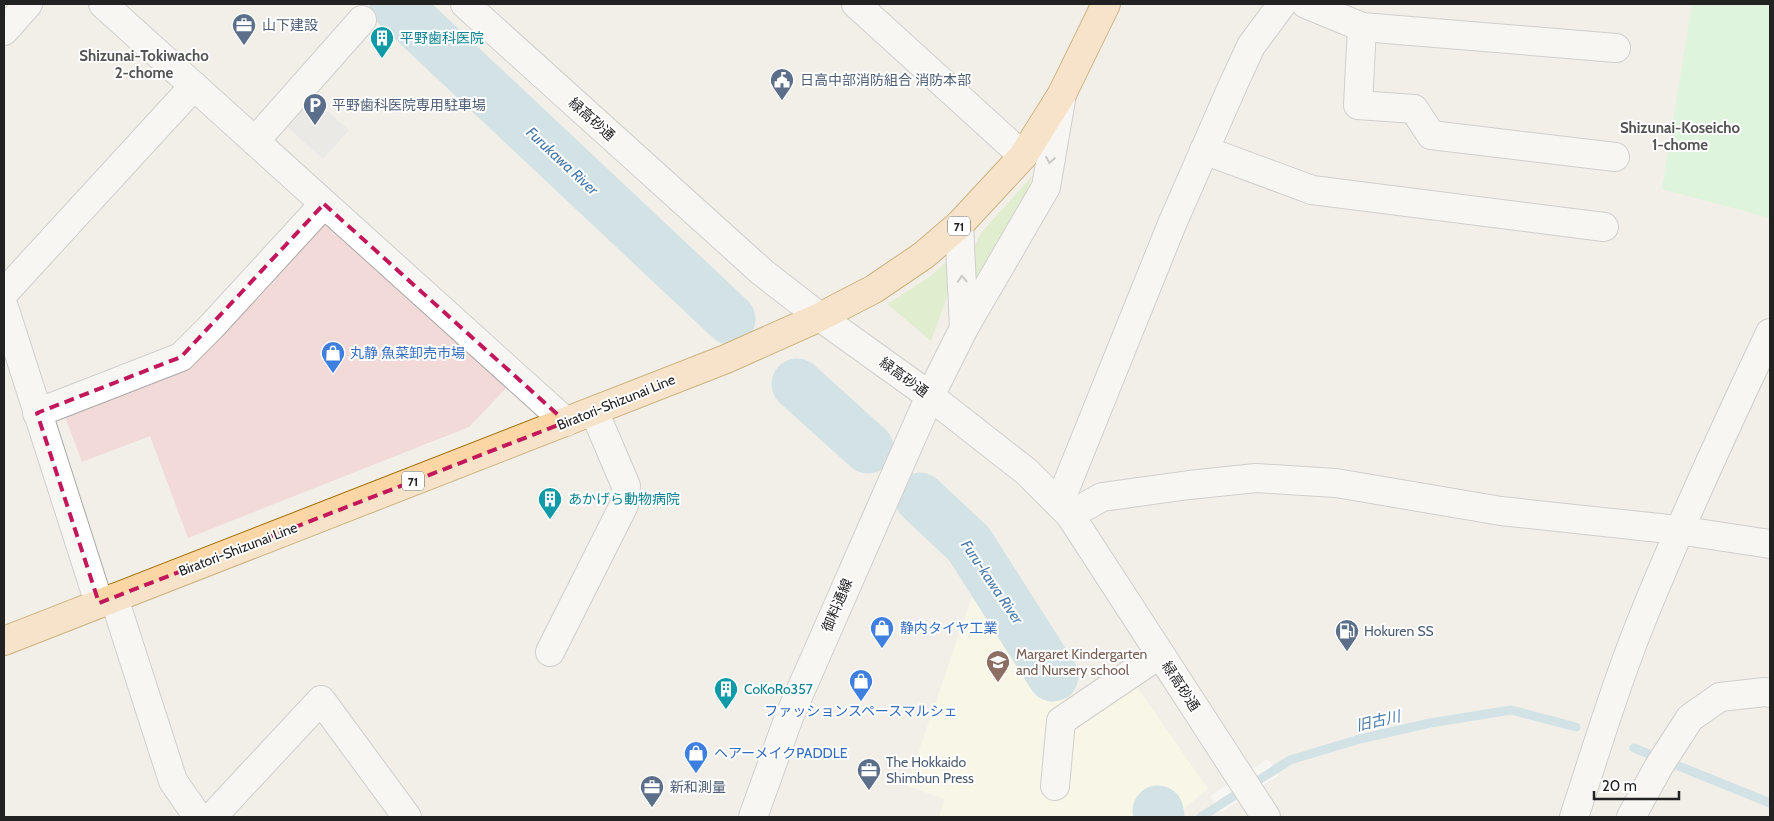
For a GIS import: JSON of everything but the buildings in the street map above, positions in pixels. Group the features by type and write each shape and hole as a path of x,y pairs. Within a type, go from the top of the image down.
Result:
{"main road":[{"name":"Biratori-Shizunai Line","path":"4,640 726,358 820,317 874,289 924,255 959,225 1023,156 1062,94 1106,4"}],"street":[{"path":"4,31 28,4"},
{"path":"103,4 566,422"},
{"name":"緑高砂通","path":"465,4 762,272 820,317 930,396 1027,472 1064,510 1266,817"},
{"path":"856,4 1023,156"},
{"path":"1064,510 1172,224 1251,46 1282,4"},
{"path":"1306,4 1362,27 1616,48"},
{"path":"255,141 362,20"},
{"path":"1362,27 1358,105 1414,109 1431,135 1615,157"},
{"path":"4,293 194,86"},
{"name":"御料通線","path":"753,817 789,717 930,396 964,328 1046,187 1062,94"},
{"path":"1204,150 1312,190 1604,227"},
{"path":"37,413 181,357 211,328 324,204"},
{"path":"959,225 964,328"},
{"path":"4,307 37,413 173,781 198,817"},
{"path":"1574,817 1622,672 1678,530 1770,333"},
{"path":"550,652 624,505 626,486 594,411"},
{"path":"1064,510 1102,497 1256,478 1336,483 1501,512 1678,530 1770,544"},
{"path":"1055,786 1061,721 1160,654"},
{"path":"1631,817 1690,718 1720,697 1770,693"},
{"path":"212,817 321,700 406,817"}],"highlighted area":[{"path":"324,204 566,422 99,603 37,413 181,357"}],"shaded area":[{"name":"平野歯科医院専用駐車場","path":"306,93 349,130 323,159 281,121"},
{"name":"丸静 魚菜卸売市場","path":"324,214 511,383 469,427 188,538 150,436 82,462 64,414 189,364"},
{"name":"Margaret Kindergarten and Nursery school","path":"980,573 1066,700 1121,664 1208,789 1173,817 939,817 945,799 907,786"}],"green space":[{"path":"1692,4 1770,4 1770,218 1662,189"},
{"path":"1031,177 1029,191 973,298 973,249 981,233"},
{"path":"952,256 951,286 931,341 887,304 931,276"}],"pier":[{"path":"1268,759 1279,775 1221,812 1210,796"}],"waterway":[{"name":"Furukawa River","path":"395,4 730,319"},
{"name":"Furukawa River","path":"797,384 868,448"},
{"name":"Furu-kawa River","path":"920,498 969,544 1053,676"},
{"name":"旧古川","path":"1201,817 1290,760 1360,739 1430,723 1511,710 1576,727"},
{"name":"旧古川","path":"1634,748 1770,803"},
{"name":"Furu-kawa River","path":"1158,811 1159,817"}],"place":[{"name":"山下建設","path":"244,46"},
{"name":"平野歯科医院","path":"382,59"},
{"name":"日高中部消防組合 消防本部","path":"782,101"},
{"name":"平野歯科医院専用駐車場","path":"315,126"},
{"name":"丸静 魚菜卸売市場","path":"333,374"},
{"name":"あかげら動物病院","path":"550,520"},
{"name":"静内タイヤ工業","path":"882,649"},
{"name":"Hokuren SS","path":"1347,652"},
{"name":"Margaret Kindergarten and Nursery school","path":"998,683"},
{"name":"ファッションスペースマルシェ","path":"861,702"},
{"name":"CoKoRo357","path":"726,710"},
{"name":"ヘアーメイクPADDLE","path":"696,774"},
{"name":"The Hokkaido Shimbun Press","path":"869,791"},
{"name":"新和測量","path":"652,808"}],"district":[{"name":"Shizunai-Tokiwacho 2-chome","path":"144,64"},
{"name":"Shizunai-Koseicho 1-chome","path":"1680,136"}]}
